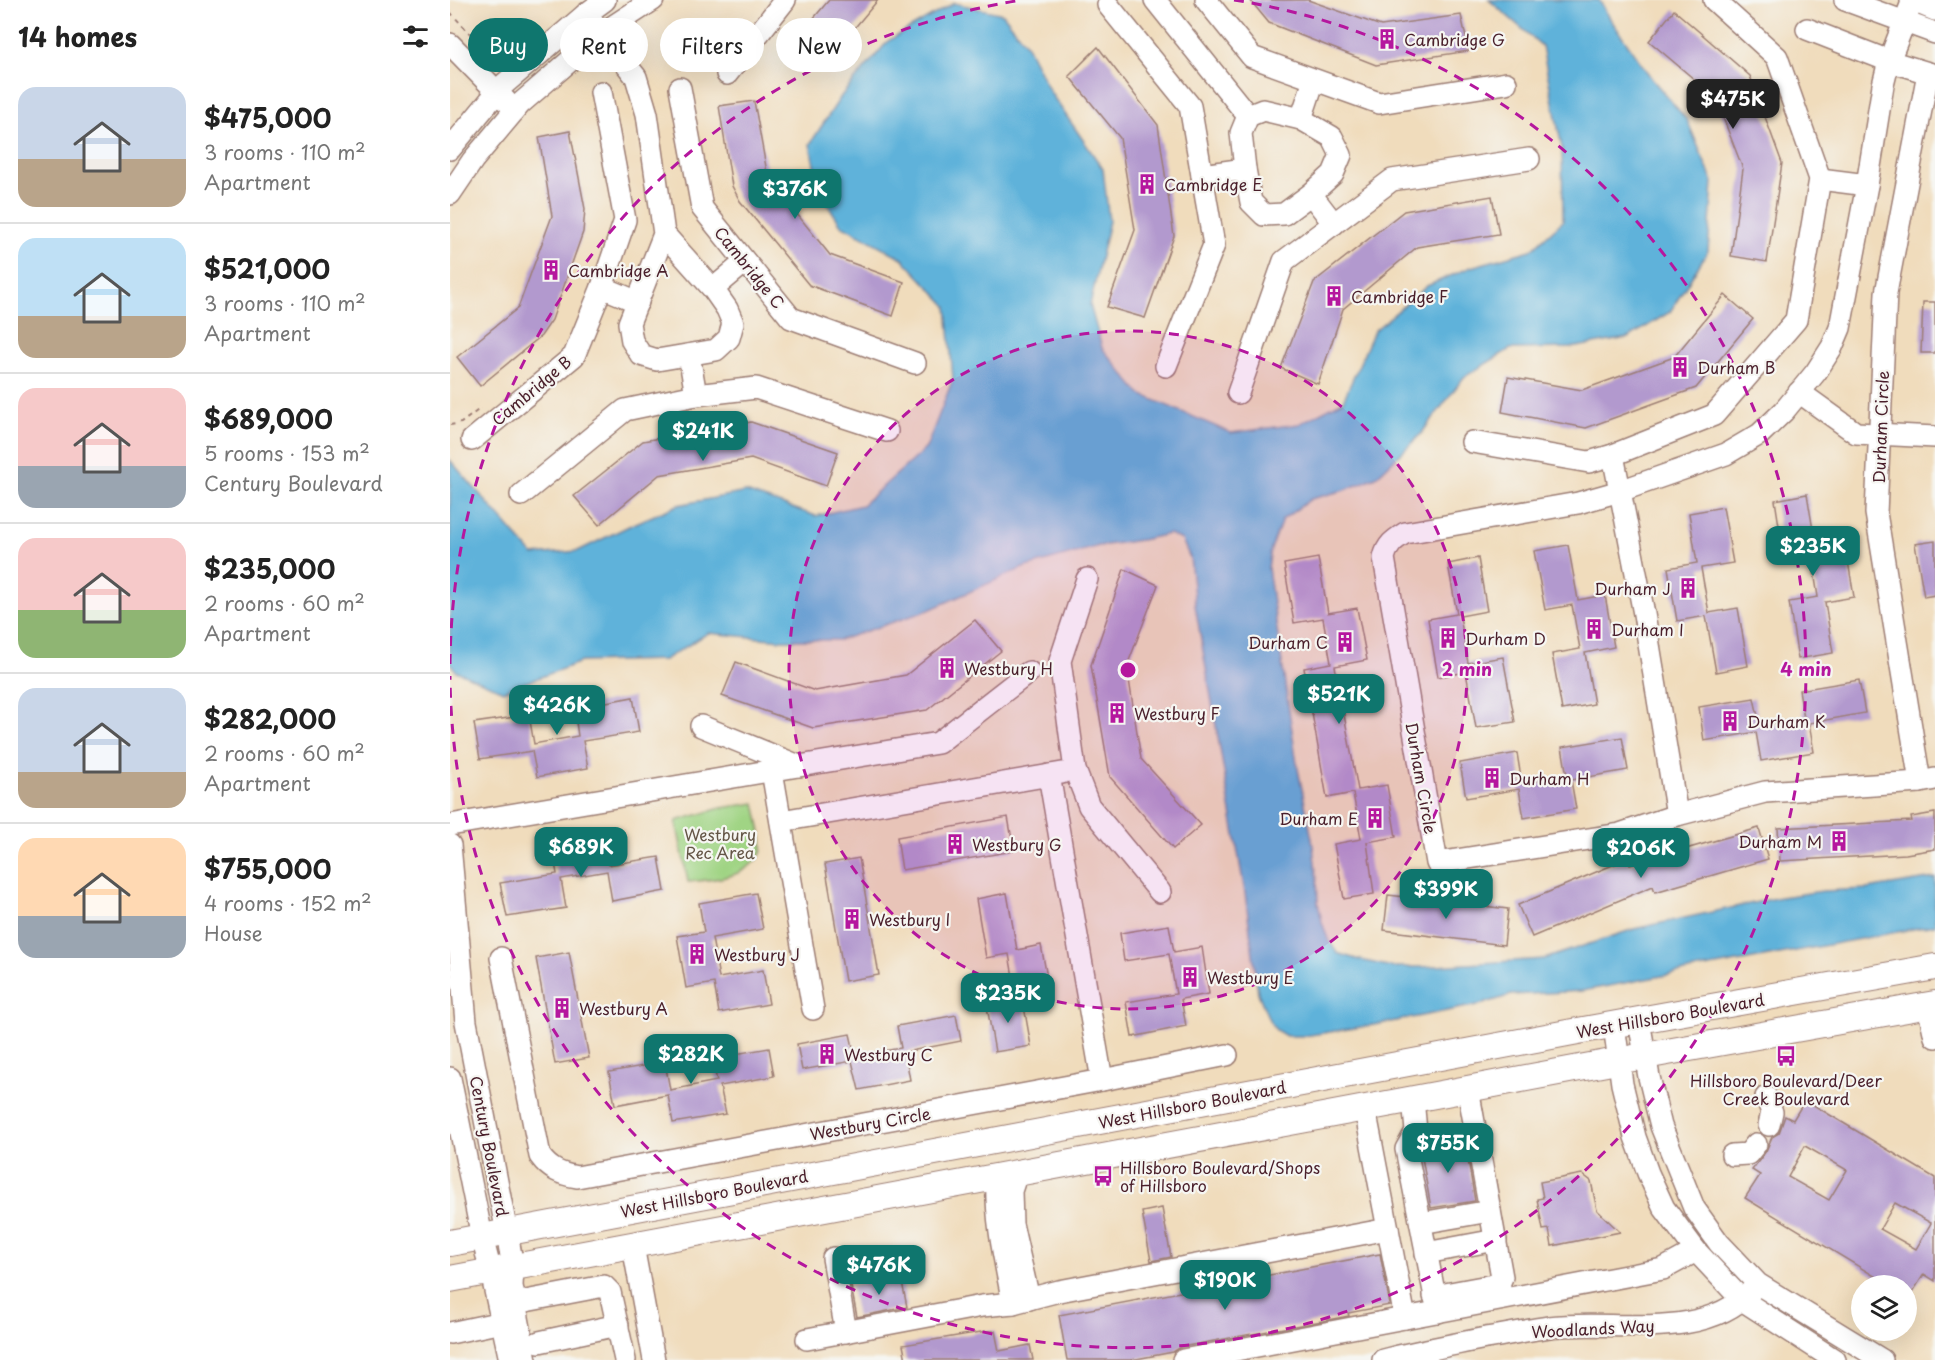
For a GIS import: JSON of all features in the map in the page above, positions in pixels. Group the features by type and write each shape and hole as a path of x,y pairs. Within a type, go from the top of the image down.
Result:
{"main road":[{"name":"West Hillsboro Boulevard","path":"450,1243 1935,967"},
{"path":"450,1279 1932,1004"},
{"path":"1007,1175 999,1167 1006,1156 1038,1133"},
{"path":"957,1185 975,1165 980,1154 981,1143"}],"street":[{"path":"450,149 497,92 605,0"},
{"path":"625,18 653,0"},
{"path":"727,74 786,0"},
{"path":"1155,0 1248,116"},
{"path":"1206,0 1252,57 1379,103 1506,84"},
{"path":"1472,442 1589,462 1613,455 1714,416 1796,320 1820,179 1777,57 1714,0"},
{"path":"1845,0 1935,33"},
{"path":"1912,0 1935,10"},
{"name":"Durham Circle","path":"1912,0 1883,85 1868,185 1840,328 1832,347 1816,372 1784,411 1760,434 1726,454 1620,491 1578,503 1405,533 1393,541 1386,550 1384,558 1388,585 1437,863 1620,834 1677,815 1765,792 1927,781 1876,513 1886,293 1932,74"},
{"path":"1108,5 1190,106 1214,245 1166,366"},
{"path":"586,14 589,18"},
{"path":"1807,29 1889,62 1932,74"},
{"path":"450,44 516,109"},
{"path":"450,194 473,160 516,109 560,70"},
{"path":"632,72 636,77 647,114 664,234 629,323 632,341 641,355 657,360 717,350 729,338 733,323 727,309 713,289 664,234"},
{"path":"1301,119 1314,80"},
{"name":"Cambridge C","path":"680,88 702,208 791,318 915,363"},
{"name":"Cambridge B","path":"472,440 574,356 602,287 625,220 602,93"},
{"path":"1263,110 1301,119 1332,137 1341,155 1333,174 1311,194 1284,214 1264,215 1251,202 1241,133 1248,116 1263,110"},
{"path":"1239,393 1284,261 1392,180 1529,159"},
{"path":"1202,175 1245,169"},
{"path":"1820,179 1868,185"},
{"path":"1311,194 1334,224"},
{"path":"713,289 745,262"},
{"path":"602,287 638,302"},
{"path":"689,355 696,395"},
{"path":"521,495 626,410 696,395 756,388 887,431"},
{"path":"1798,392 1856,433 1935,437"},
{"path":"1613,455 1646,626 1677,815"},
{"path":"1088,579 1060,661 1075,770 1089,806 1160,892"},
{"path":"450,825 775,764 799,766 938,743 1029,672"},
{"path":"701,726 775,764"},
{"path":"775,764 781,821 813,1009"},
{"path":"781,821 1075,770"},
{"path":"1049,775 1102,1080"},
{"name":"Century Boulevard","path":"450,845 466,1022 507,1233 502,1269"},
{"name":"Westbury Circle","path":"501,958 540,1156 548,1167 561,1174 577,1177 1227,1055"},
{"path":"1932,1004 1935,1037"},
{"path":"1639,1021 1661,1126 1694,1208 1719,1243 1758,1284 1882,1360"},
{"path":"1614,1025 1617,1061 1635,1137 1664,1208 1696,1251 1742,1300 1835,1360"},
{"name":"Century Boulevard","path":"450,1078 482,1237 502,1269"},
{"path":"1468,1089 1496,1240 1502,1277 1501,1292"},
{"path":"1766,1096 1772,1112 1769,1125"},
{"path":"1413,1099 1416,1131 1406,1149 1436,1304"},
{"path":"1365,1109 1405,1318"},
{"path":"1732,1155 1748,1154 1756,1144"},
{"path":"1007,1175 996,1200 999,1227 1021,1301"},
{"path":"1421,1223 1490,1211"},
{"path":"807,1339 982,1306 1021,1301 1059,1291 1388,1229"},
{"path":"1426,1253 1496,1240"},
{"path":"633,1246 654,1360"},
{"path":"1184,1360 1405,1318 1436,1304 1501,1292 1663,1269 1696,1251"},
{"path":"827,1259 841,1333"},
{"path":"502,1269 512,1286 526,1360"},
{"path":"502,1269 502,1322 510,1360"},
{"name":"Woodlands Way","path":"1383,1360 1448,1345 1551,1327 1623,1326 1697,1321 1717,1314 1742,1300 1758,1284"},
{"path":"515,1303 604,1286 610,1292 625,1360"},
{"path":"450,1333 502,1322"},
{"path":"539,1342 618,1325"}],"path":[{"path":"450,12 468,31"},
{"path":"450,425 461,423 483,406"}],"green space":[{"name":"Westbury Rec Area","path":"755,803 762,840 762,850 758,858 748,867 732,875 688,882 676,821 721,808"}],"water":[{"path":"1489,0 1599,0 1652,79 1687,120 1713,182 1708,251 1670,312 1628,338 1570,348 1510,349 1464,377 1421,434 1376,477 1345,490 1311,499 1282,520 1271,549 1268,568 1297,764 1312,839 1318,903 1328,939 1337,953 1392,967 1544,959 1634,929 1781,897 1823,891 1867,889 1935,878 1935,925 1582,991 1511,995 1483,1004 1380,1024 1304,1036 1286,1036 1276,1030 1270,1022 1258,993 1245,893 1195,605 1190,558 1182,540 1169,534 1099,546 1023,568 929,610 840,640 782,640 708,633 664,660 581,662 503,691 456,671 450,663 450,460 533,555 578,551 678,505 746,492 816,516 862,505 926,448 953,379 947,306 902,258 841,225 819,191 810,144 842,95 888,41 954,3 1003,14 1026,44 1050,92 1103,169 1109,221 1090,305 1102,348 1140,394 1231,433 1299,424 1343,401 1374,331 1427,286 1471,267 1531,250 1563,221 1562,148 1542,46"}],"building":[{"path":"829,0 878,0 862,19 814,18"},
{"name":"Cambridge G","path":"1250,0 1308,0 1381,26 1461,15 1469,51 1376,65 1269,23"},
{"path":"1674,10 1750,76 1782,163 1767,262 1731,256 1743,169 1715,97 1649,41"},
{"name":"Cambridge E","path":"1098,47 1158,125 1174,236 1145,318 1107,307 1135,230 1120,138 1069,76"},
{"path":"754,101 768,178 830,255 904,282 893,316 809,285 740,201 732,186 719,106"},
{"name":"Cambridge A","path":"570,131 585,209 583,232 552,320 541,336 480,386 457,357 518,308 552,216 539,137"},
{"name":"Cambridge F","path":"1492,196 1499,234 1417,247 1343,309 1318,384 1281,368 1314,282 1404,211"},
{"name":"Durham B","path":"1725,295 1753,319 1696,388 1586,428 1502,412 1508,377 1582,390 1674,357"},
{"path":"1923,302 1935,302 1935,353 1921,353"},
{"path":"751,422 838,452 826,486 751,459 659,475 599,525 574,496 643,441"},
{"path":"1807,494 1816,548 1845,543 1854,597 1825,602 1833,653 1798,659 1789,602 1818,597 1811,553 1784,558 1775,500"},
{"name":"Durham J","path":"1723,507 1733,563 1701,568 1709,613 1738,608 1748,666 1716,672 1706,616 1677,621 1668,568 1697,563 1689,513"},
{"path":"1935,541 1935,595 1924,597 1915,544"},
{"name":"Durham I","path":"1568,545 1578,600 1605,595 1614,647 1585,653 1594,704 1562,710 1552,654 1580,649 1572,605 1545,610 1534,551"},
{"path":"1318,558 1328,613 1357,608 1367,660 1335,666 1358,790 1387,785 1396,837 1367,842 1374,894 1344,899 1334,844 1361,839 1353,793 1327,798 1304,668 1331,663 1323,618 1294,623 1284,564"},
{"name":"Durham D","path":"1478,558 1487,611 1460,616 1468,663 1503,657 1515,722 1476,728 1466,672 1438,677 1428,619 1457,614 1448,564"},
{"name":"Westbury F","path":"1124,569 1158,585 1127,666 1141,759 1201,825 1173,849 1110,777 1091,665"},
{"name":"Westbury H","path":"975,620 1001,651 927,710 813,728 722,696 736,662 815,691 906,675"},
{"name":"Durham K","path":"1859,680 1865,713 1809,723 1814,752 1761,761 1756,732 1704,741 1699,707 1754,698 1760,726 1804,718 1799,690"},
{"path":"633,697 639,732 583,741 588,768 537,777 532,751 480,759 474,723 529,715 534,744 578,736 574,708"},
{"name":"Durham H","path":"1622,737 1628,770 1571,780 1576,809 1524,818 1519,789 1466,798 1460,763 1517,753 1522,784 1567,776 1562,747"},
{"name":"Durham M","path":"1935,813 1935,849 1906,854 1780,861 1778,828 1912,821 1911,817"},
{"name":"Westbury G","path":"1008,817 1014,851 902,870 897,837"},
{"path":"1759,828 1768,859 1655,892 1653,886 1532,937 1518,905 1627,859 1630,865"},
{"path":"604,837 609,865 659,857 665,891 612,901 607,871 561,879 566,908 507,917 500,883 557,874 552,846"},
{"name":"Westbury I","path":"859,858 879,975 845,981 825,864"},
{"name":"Westbury J","path":"756,893 763,929 712,938 719,978 763,970 769,1004 719,1013 714,983 686,988 677,936 704,932 699,903"},
{"path":"1007,893 1017,950 1041,945 1049,988 1016,994 1009,954 986,958 976,899"},
{"path":"1388,895 1508,909 1504,945 1384,930"},
{"name":"Westbury E","path":"1169,925 1174,952 1202,947 1209,994 1181,999 1186,1026 1132,1037 1126,1002 1176,994 1169,954 1124,961 1120,933"},
{"name":"Westbury A","path":"569,952 589,1058 555,1064 536,958"},
{"path":"1022,995 1031,1046 995,1052 986,1001"},
{"name":"Westbury C","path":"956,1015 961,1041 905,1052 910,1080 859,1090 852,1061 802,1070 797,1044 850,1034 855,1056 901,1048 897,1026"},
{"path":"769,1048 774,1076 720,1086 726,1114 673,1123 668,1095 615,1105 609,1072 665,1062 670,1090 717,1081 712,1058"},
{"path":"1805,1100 1935,1178 1935,1281 1924,1274 1917,1285 1917,1275 1873,1275 1745,1198 1760,1175 1752,1170 1766,1151 1772,1137 1779,1133 1785,1116 1793,1120","holes":["1805,1146 1847,1170 1829,1200 1788,1177","1895,1203 1931,1223 1916,1249 1880,1229"]},
{"path":"1461,1136 1462,1142 1465,1142 1475,1201 1431,1208 1421,1152 1446,1145 1445,1139"},
{"path":"1582,1174 1591,1181 1597,1210 1620,1232 1552,1246 1549,1229 1543,1230 1537,1199 1543,1198 1540,1182"},
{"path":"1162,1208 1171,1257 1151,1261 1142,1212"},
{"path":"1380,1254 1390,1305 1348,1313 1349,1316 1181,1347 1173,1352 1131,1360 1067,1360 1059,1315"},
{"path":"901,1277 907,1307 857,1317 851,1286 884,1278 885,1280"},
{"path":"995,1331 999,1351 1030,1345 1033,1360 906,1360 903,1345"}],"place":[{"name":"Cambridge G","path":"1387,39"},
{"name":"Cambridge E","path":"1147,184"},
{"name":"Cambridge A","path":"551,270"},
{"name":"Cambridge F","path":"1334,296"},
{"name":"Durham B","path":"1680,367"},
{"name":"Durham J","path":"1688,588"},
{"name":"Durham I","path":"1594,629"},
{"name":"Durham D","path":"1448,638"},
{"name":"Durham C","path":"1345,642"},
{"name":"Westbury H","path":"947,668"},
{"name":"Westbury F","path":"1117,713"},
{"name":"Durham K","path":"1730,721"},
{"name":"Durham H","path":"1492,778"},
{"name":"Durham E","path":"1375,818"},
{"name":"Durham M","path":"1839,841"},
{"name":"Westbury G","path":"955,844"},
{"name":"Westbury I","path":"852,919"},
{"name":"Westbury J","path":"697,954"},
{"name":"Westbury E","path":"1190,977"},
{"name":"Westbury A","path":"562,1008"},
{"name":"Westbury C","path":"827,1054"},
{"name":"Hillsboro Boulevard/Deer Creek Boulevard","path":"1786,1056"},
{"name":"Hillsboro Boulevard/Shops of Hillsboro","path":"1103,1176"}]}
